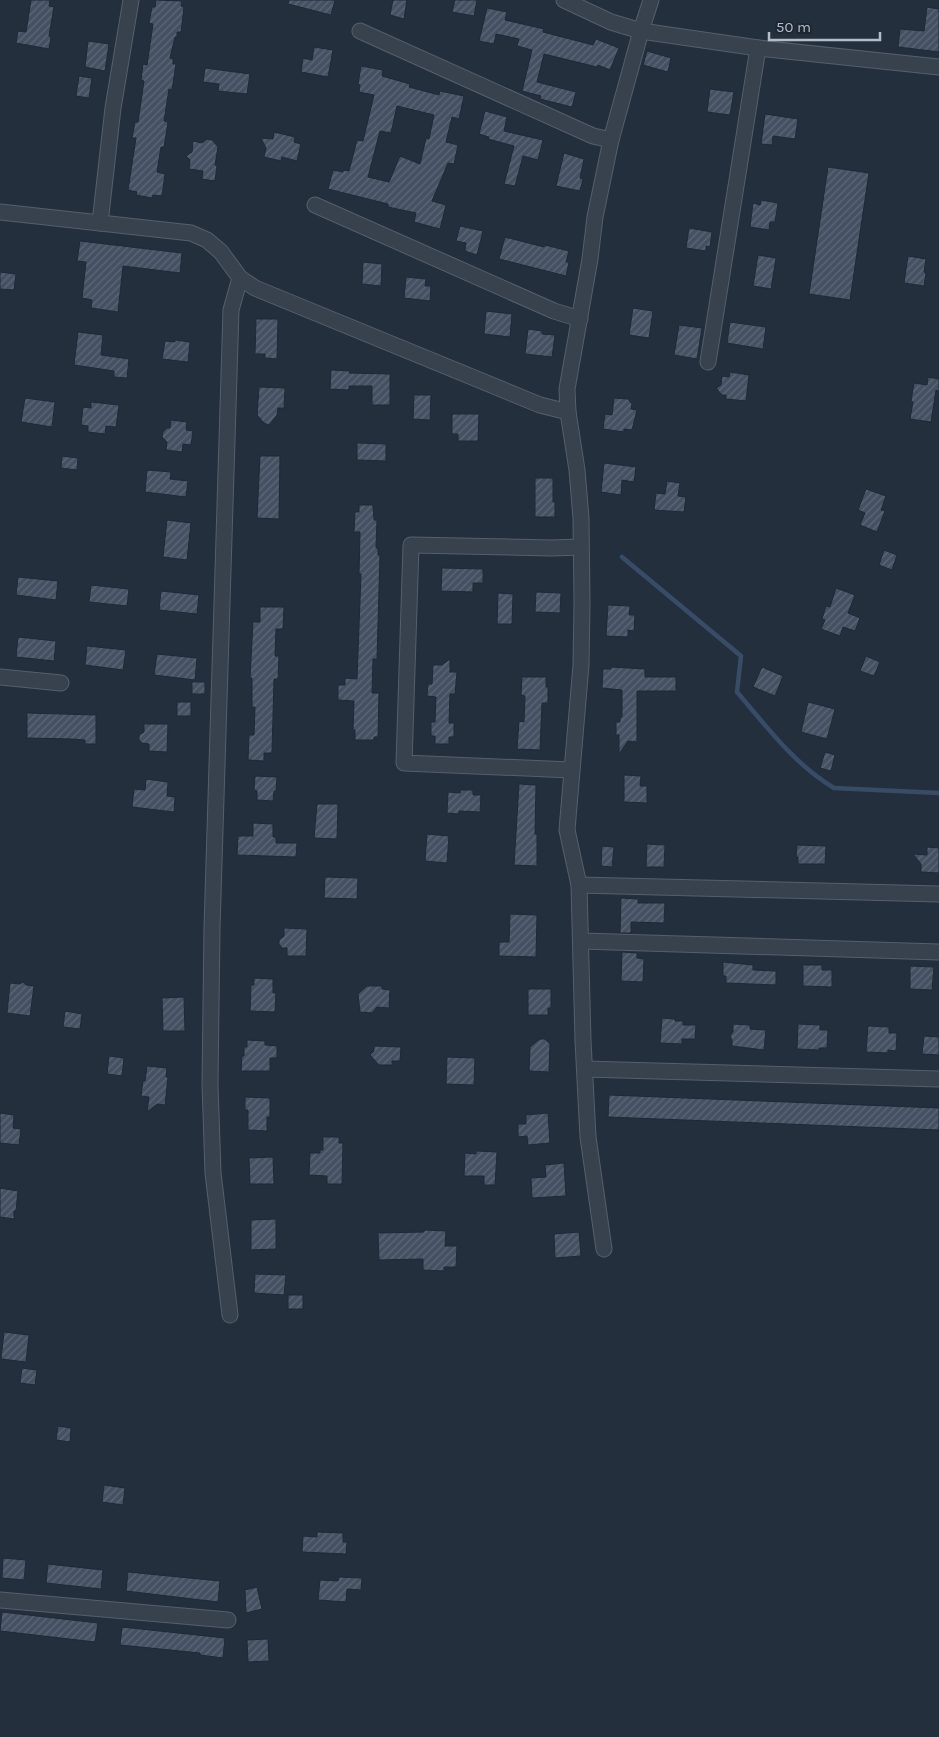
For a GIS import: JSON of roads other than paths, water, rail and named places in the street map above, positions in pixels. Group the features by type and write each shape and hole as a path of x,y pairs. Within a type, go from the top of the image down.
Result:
{"street":[{"path":"100,223 113,108 132,0"},
{"path":"564,0 611,22 641,32 758,48 939,67"},
{"path":"604,1249 588,1137 578,885 566,830 581,666 582,603 581,518 567,389 590,259 595,217 612,140 651,0"},
{"path":"360,31 593,136 612,140"},
{"path":"708,362 758,48"},
{"path":"315,205 554,311 580,319"},
{"path":"0,212 191,233 207,240 221,252 240,278 264,291 540,406 568,412"},
{"path":"230,1315 213,1172 210,1067 212,928 231,310 240,278"},
{"path":"571,770 404,763 411,545 581,547"},
{"path":"0,677 61,683"},
{"path":"578,885 939,894"},
{"path":"581,941 939,952"},
{"path":"585,1069 939,1079"},
{"path":"0,1600 228,1620"}],"waterway":[{"path":"622,557 741,656 737,692 770,731 806,768 834,788 939,793"}]}
